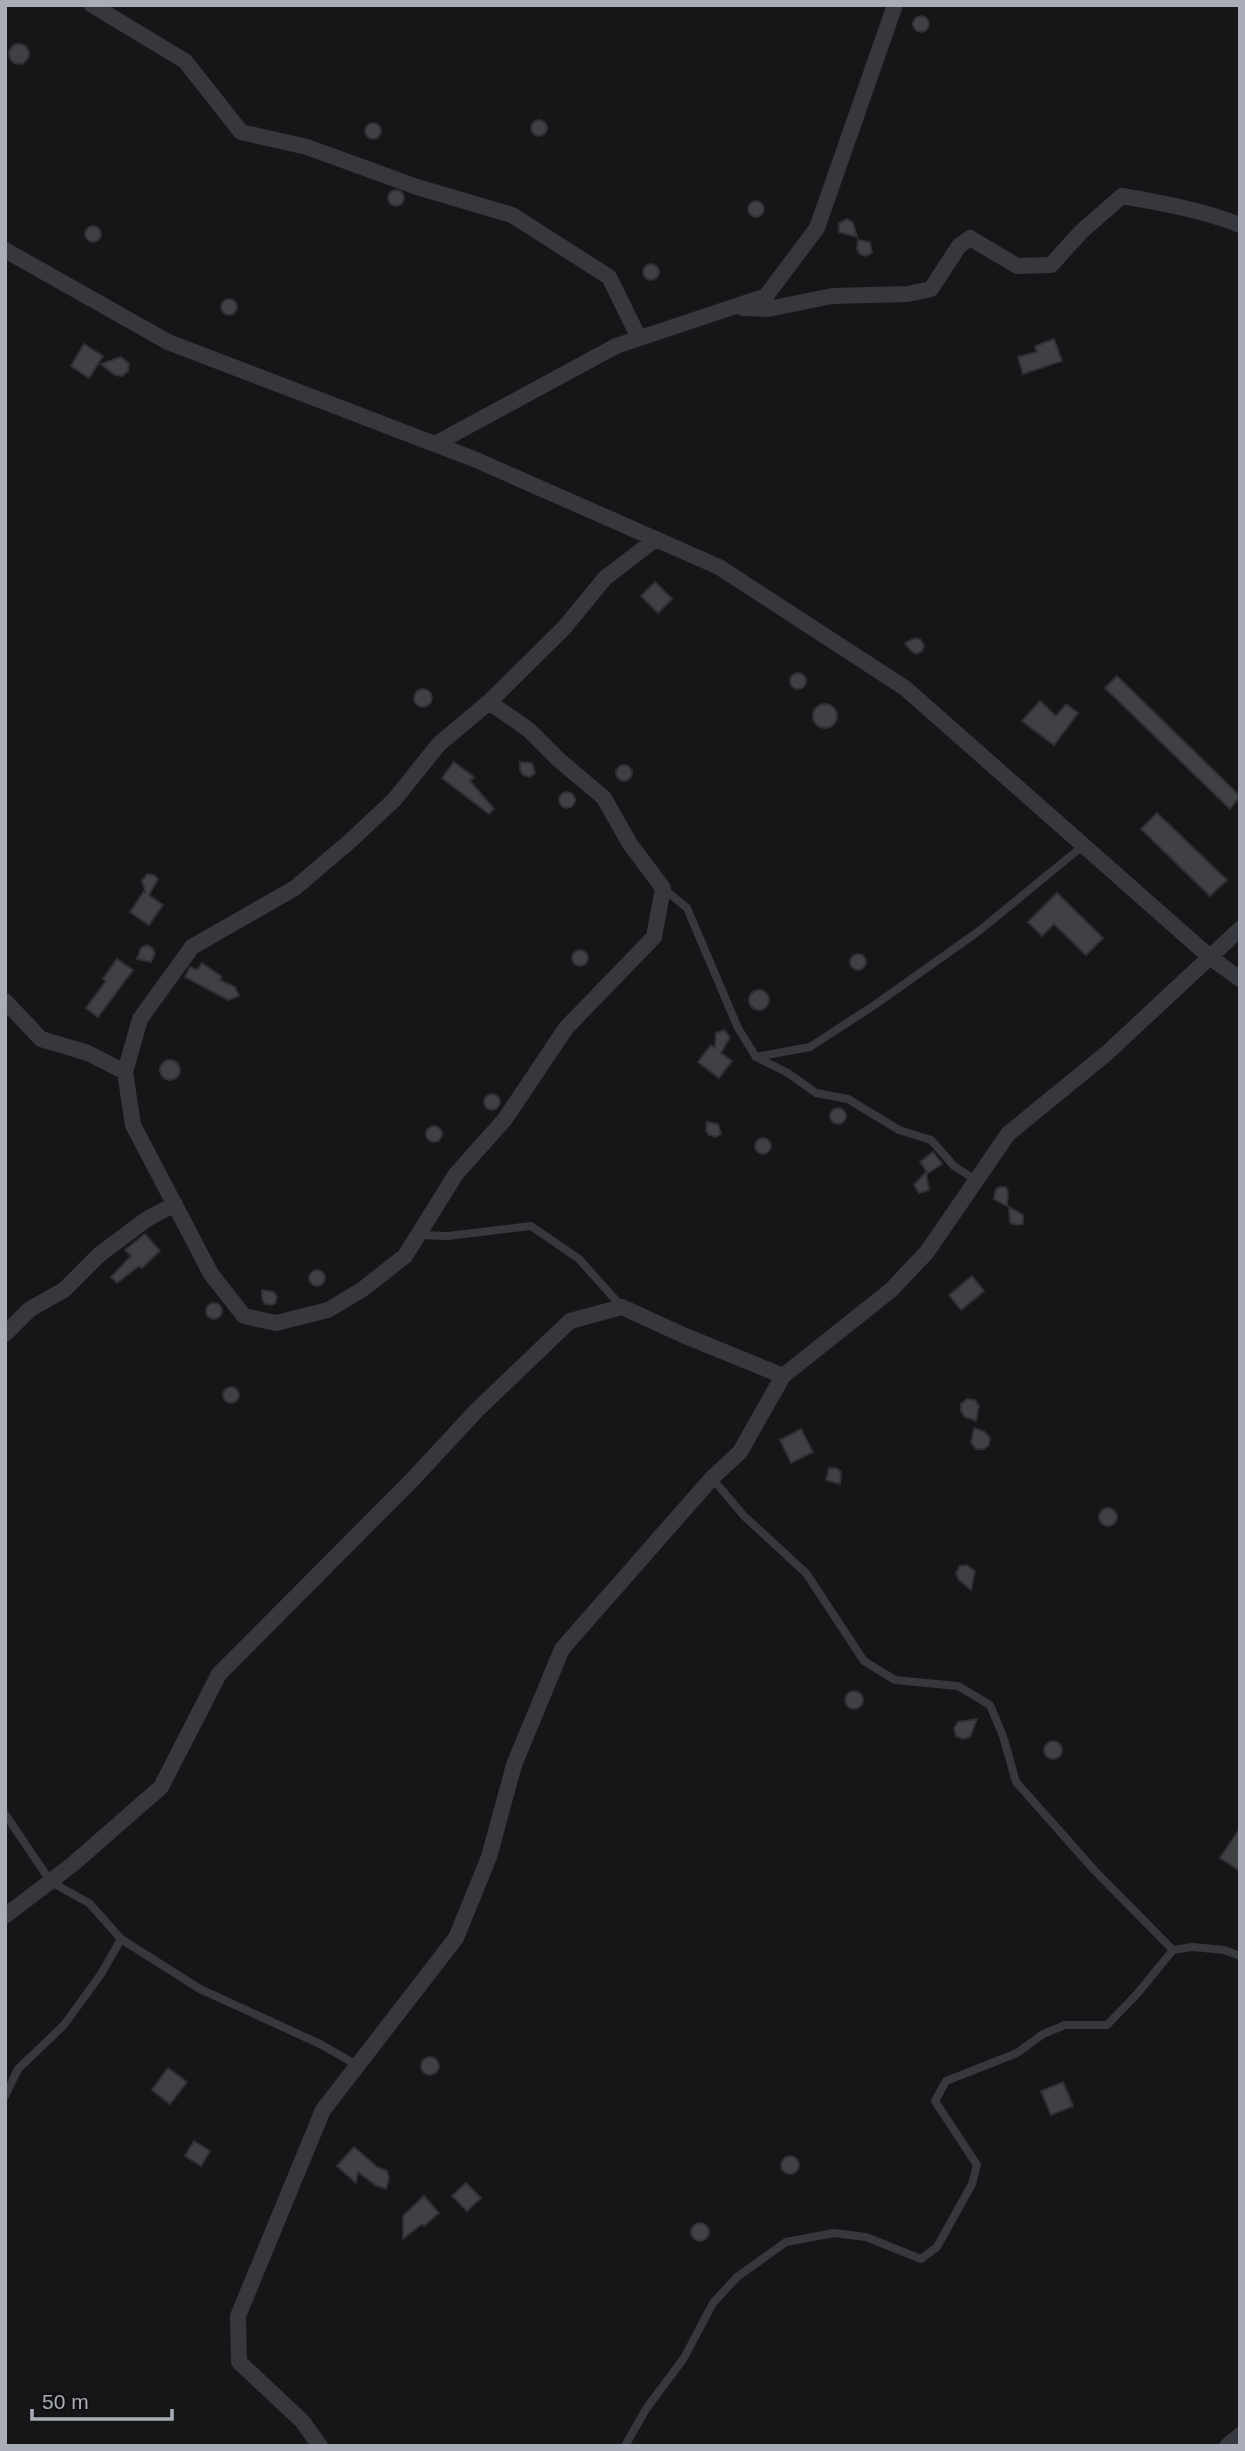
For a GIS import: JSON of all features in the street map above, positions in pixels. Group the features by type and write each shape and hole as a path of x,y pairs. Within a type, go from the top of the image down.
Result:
{"street":[{"path":"92,5 185,61 241,132 307,147 417,187 512,215 609,277 639,338"},
{"path":"435,444 616,346 766,296 817,228 895,5"},
{"path":"732,307 768,309 832,296 908,294 931,289 959,246 970,238 1017,266 1051,265 1082,231 1122,195 1223,218 1240,225"},
{"path":"5,250 169,342 474,459 719,567 905,688 1211,958 1240,979"},
{"path":"489,702 529,730 604,798 630,844 663,888 654,937 566,1028 505,1119 456,1174 405,1256 363,1289 328,1310 276,1323 244,1316 211,1274 133,1125 125,1072 140,1019 192,947 304,880 349,842 394,800 439,744 489,702 564,628 605,578 656,539"},
{"path":"320,2446 302,2421 239,2362 238,2316 323,2110 456,1938 489,1857 514,1765 562,1649 712,1478 740,1452 783,1376 891,1290 927,1252 1008,1134 1107,1053 1240,929"},
{"path":"5,1001 41,1039 88,1053 125,1072"},
{"path":"5,1334 30,1309 64,1290 100,1254 147,1219 175,1204"},
{"path":"5,1916 51,1882 161,1787 219,1674 413,1479 477,1410 570,1321 622,1307 682,1335 783,1376"},
{"path":"1227,2446 1240,2435"}],"lane":[{"path":"756,1057 810,1047 821,1040 979,931 1084,845"},
{"path":"663,888 687,908 738,1028 756,1057 788,1073 816,1093 848,1099 899,1130 931,1140 954,1166 976,1180"},
{"path":"419,1235 448,1236 531,1226 579,1259 622,1307"},
{"path":"712,1478 744,1516 806,1573 864,1661 895,1681 958,1686 990,1705 1003,1736 1016,1782 1095,1871 1172,1950"},
{"path":"5,1814 51,1882 89,1903 121,1939 200,1989 320,2043 357,2065"},
{"path":"5,2096 18,2069 64,2025 101,1974 121,1939"},
{"path":"625,2446 646,2409 684,2358 713,2303 737,2277 786,2242 834,2233 855,2235 920,2259 937,2247 972,2183 978,2165 935,2101 946,2081 1017,2053 1043,2034 1065,2025 1107,2025 1137,1994 1172,1950 1192,1947 1224,1950 1240,1956"}],"building":[{"path":"921,16 927,18 927,30 921,32 915,30 913,24 915,18"},
{"path":"19,44 26,47 29,54 26,61 19,64 12,61 9,54 12,47"},
{"path":"536,120 542,120 547,128 545,134 536,136 531,131 531,125"},
{"path":"370,123 376,123 381,131 379,137 370,139 365,134 365,128"},
{"path":"396,190 402,192 402,204 396,206 390,204 388,198 390,192"},
{"path":"753,201 759,201 764,209 762,215 753,217 748,212 748,206"},
{"path":"847,219 853,223 857,237 839,232 839,223"},
{"path":"90,226 96,226 101,234 99,240 90,242 85,237 85,231"},
{"path":"858,240 870,242 872,253 865,256 860,254 857,249"},
{"path":"648,264 654,264 659,272 657,278 648,280 643,275 643,269"},
{"path":"226,299 232,299 237,307 235,313 226,315 221,310 221,304"},
{"path":"1054,339 1062,361 1023,374 1018,357 1037,352 1035,346"},
{"path":"84,344 103,356 89,378 71,366"},
{"path":"121,357 129,364 128,371 122,376 115,375 101,364"},
{"path":"655,582 672,599 658,613 641,596"},
{"path":"915,638 921,640 924,646 917,654 905,643"},
{"path":"798,673 806,681 798,689 790,681"},
{"path":"1117,676 1240,796 1230,809 1105,688"},
{"path":"419,689 427,689 432,698 430,705 419,707 414,702 414,694"},
{"path":"1040,701 1056,716 1066,704 1078,713 1054,745 1022,721"},
{"path":"825,704 833,708 837,716 833,724 825,728 817,724 813,716 817,708"},
{"path":"454,762 474,777 470,781 494,809 489,814 442,778"},
{"path":"520,762 532,763 535,773 530,777 523,775"},
{"path":"624,765 632,773 624,781 616,773"},
{"path":"567,792 575,800 567,808 559,800"},
{"path":"1157,813 1227,880 1210,896 1141,829"},
{"path":"147,874 158,879 149,895 163,905 149,925 130,912 144,891 146,893 142,881"},
{"path":"1057,893 1103,938 1086,955 1054,924 1042,936 1028,922"},
{"path":"147,945 155,953 151,962 137,959 141,948"},
{"path":"580,950 588,958 580,966 572,958"},
{"path":"858,954 866,962 858,970 850,962"},
{"path":"117,959 133,970 98,1017 86,1008 106,981 103,979"},
{"path":"202,963 222,977 220,980 235,987 239,996 228,1000 185,977 190,967 197,970"},
{"path":"759,990 766,993 769,1000 766,1007 759,1010 752,1007 749,1000 752,993"},
{"path":"724,1030 730,1037 721,1053 732,1061 719,1078 698,1062 711,1045 715,1048 716,1033"},
{"path":"170,1060 177,1063 180,1070 177,1077 170,1080 163,1077 160,1070 163,1063"},
{"path":"492,1094 500,1102 492,1110 484,1102"},
{"path":"838,1108 846,1116 838,1124 830,1116"},
{"path":"707,1122 718,1124 721,1134 716,1137 709,1135 706,1131"},
{"path":"434,1126 442,1134 434,1142 426,1134"},
{"path":"763,1138 771,1146 763,1154 755,1146"},
{"path":"933,1152 942,1164 928,1173 920,1162"},
{"path":"926,1172 929,1190 919,1193 914,1185"},
{"path":"1006,1187 1008,1192 1007,1206 994,1199 996,1189"},
{"path":"1009,1207 1023,1215 1023,1224 1010,1223"},
{"path":"145,1234 160,1251 142,1268 139,1266 117,1283 111,1277 131,1256 125,1250"},
{"path":"317,1270 325,1278 317,1286 309,1278"},
{"path":"972,1276 984,1291 961,1310 949,1295"},
{"path":"262,1290 274,1292 277,1297 275,1303 265,1304"},
{"path":"214,1303 222,1311 214,1319 206,1311"},
{"path":"231,1387 239,1395 231,1403 223,1395"},
{"path":"967,1399 975,1400 979,1406 976,1421 965,1417 961,1411 961,1404"},
{"path":"974,1428 985,1432 990,1438 989,1445 984,1449 976,1449 971,1443"},
{"path":"801,1429 813,1452 791,1463 780,1440"},
{"path":"829,1468 836,1468 841,1472 840,1484 826,1480"},
{"path":"1104,1508 1112,1508 1117,1517 1115,1524 1104,1526 1099,1521 1099,1513"},
{"path":"967,1565 975,1571 971,1590 959,1580 956,1573 960,1566"},
{"path":"850,1691 858,1691 863,1700 861,1707 850,1709 845,1704 845,1696"},
{"path":"977,1719 970,1737 963,1739 956,1736 954,1728 958,1722"},
{"path":"1049,1741 1057,1741 1062,1750 1060,1757 1049,1759 1044,1754 1044,1746"},
{"path":"1240,1828 1240,1871 1220,1858"},
{"path":"426,2057 434,2057 439,2066 437,2073 426,2075 421,2070 421,2062"},
{"path":"168,2068 187,2082 170,2104 152,2090"},
{"path":"1063,2082 1073,2106 1051,2115 1041,2091"},
{"path":"194,2141 210,2151 201,2166 185,2156"},
{"path":"354,2147 377,2167 387,2171 389,2178 386,2189 375,2185 358,2172 356,2183 337,2166"},
{"path":"786,2156 794,2156 799,2165 797,2172 786,2174 781,2169 781,2161"},
{"path":"466,2183 481,2198 467,2211 452,2196"},
{"path":"424,2196 439,2213 403,2239 403,2216"},
{"path":"696,2223 704,2223 709,2232 707,2239 696,2241 691,2236 691,2228"}]}
